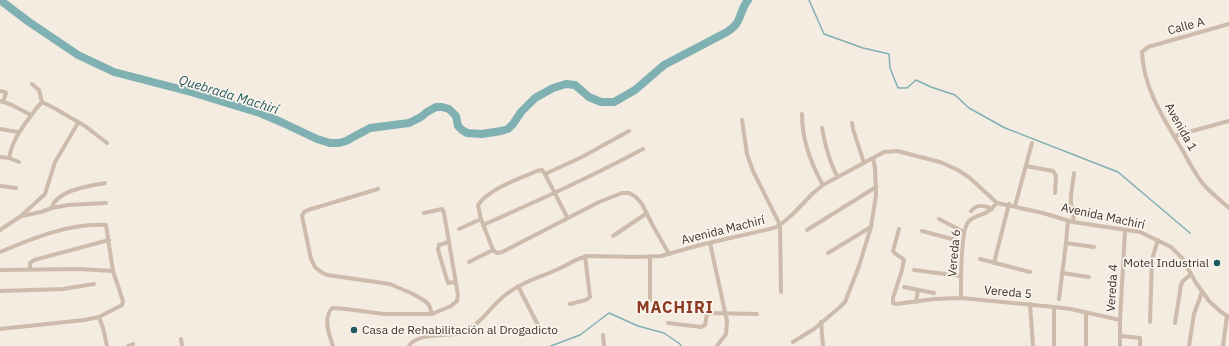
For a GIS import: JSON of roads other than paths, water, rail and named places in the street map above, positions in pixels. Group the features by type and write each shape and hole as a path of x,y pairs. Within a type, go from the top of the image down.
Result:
{"street":[{"name":"Calle A","path":"1148,46 1229,24"},
{"name":"Avenida 1","path":"1148,46 1142,52 1142,62 1158,107 1201,181 1229,208"},
{"path":"32,84 39,90 42,102 85,126 106,143"},
{"path":"0,91 6,93 2,102 31,115"},
{"path":"9,158 11,148 18,132 42,102"},
{"path":"802,114 806,143 814,168 823,185"},
{"path":"742,120 747,154 753,171 780,224 781,292"},
{"path":"1174,136 1229,121"},
{"path":"0,230 21,216 45,194 55,162 78,122"},
{"path":"852,123 864,163"},
{"path":"822,128 826,148 837,176"},
{"path":"0,129 18,132"},
{"path":"545,174 582,157 629,131"},
{"path":"1015,206 1032,143"},
{"path":"483,225 555,193 643,149"},
{"name":"Avenida Machirí","path":"409,346 414,340 462,333 472,328 503,297 518,286 558,270 580,257 650,257 669,254 764,230 780,224 796,211 812,194 837,176 884,152 897,151 940,162 958,170 997,202 1058,217 1068,221 1105,226 1125,231 1140,232 1158,240 1171,247 1180,255 1202,292 1215,307 1228,316"},
{"path":"0,157 9,158 19,162"},
{"path":"793,342 814,329 845,302 859,266 871,227 876,195 876,168 873,158"},
{"path":"1026,166 1053,171 1056,176 1054,193"},
{"path":"567,217 542,170 490,193 478,205 481,220 493,250 497,253 538,235 567,217 598,202 622,193 629,193 636,197 642,204 669,254"},
{"path":"1073,222 1074,210 1071,203 1071,196 1074,173"},
{"path":"52,208 56,199 66,193 105,183"},
{"path":"0,186 16,188"},
{"path":"807,230 876,187"},
{"path":"378,189 304,212 302,216 311,259 315,267 327,275 390,284 411,293 429,305 432,314"},
{"name":"Vereda 6","path":"962,298 961,276 963,242 966,224 970,220 985,214 992,209 997,202"},
{"path":"21,216 68,205 106,203"},
{"path":"994,263 1009,204"},
{"path":"971,211 979,206 992,209"},
{"path":"333,346 327,318 332,308 346,308 384,314 432,314 444,310 457,301 458,295 444,213 442,209 424,213"},
{"path":"613,236 647,213"},
{"path":"939,219 964,232"},
{"path":"459,229 481,220"},
{"path":"1058,299 1068,221"},
{"path":"0,252 68,228 106,224 113,271 123,304 99,317 0,329"},
{"path":"828,253 871,227"},
{"name":"Vereda 5","path":"899,229 893,251 904,260 893,298 893,303 896,304 962,298 1071,309 1120,320"},
{"path":"922,230 963,242"},
{"name":"Vereda 4","path":"1120,346 1125,231"},
{"path":"30,269 30,263 34,260 108,240"},
{"path":"1150,322 1152,259 1158,240"},
{"path":"449,242 439,245 438,250 448,283 456,282"},
{"path":"710,243 727,321 726,334 717,346"},
{"path":"1066,243 1094,246"},
{"path":"469,262 493,250"},
{"path":"570,304 586,300 590,297 585,256"},
{"path":"650,257 650,300"},
{"path":"980,259 1030,272"},
{"path":"0,270 79,269 113,271"},
{"path":"914,270 961,276"},
{"path":"1062,273 1089,277"},
{"path":"1175,323 1181,285 1183,281 1191,274"},
{"path":"0,291 63,289 94,284"},
{"path":"518,286 539,327"},
{"path":"904,288 934,293"},
{"path":"916,302 918,290"},
{"path":"1190,346 1194,314 1202,292"},
{"path":"1030,304 1032,346"},
{"path":"1054,307 1054,346"},
{"path":"668,323 701,327 705,325 707,314 710,313 757,314"},
{"path":"1086,313 1086,346"},
{"path":"1223,346 1228,316"},
{"path":"99,317 103,328 106,346"},
{"path":"821,322 823,346"},
{"path":"603,335 604,346"},
{"path":"1120,336 1140,338 1140,346"},
{"path":"181,339 182,346"},
{"path":"128,346 134,344"}],"waterway":[{"name":"Quebrada Machirí","path":"0,0 29,22 78,55 114,72 191,92 260,113 317,139 330,143 346,141 370,128 409,123 436,107 449,109 456,116 458,126 467,133 482,134 501,131 508,129 521,112 535,98 553,88 566,84 575,85 589,97 601,102 614,102 635,90 664,65 727,32 738,21 742,9 748,0"},
{"path":"809,0 824,34 863,48 889,54 890,68 898,88 907,88 916,80 955,95 969,108 1005,128 1118,172 1190,233"},
{"path":"551,346 580,335 609,313 638,326 664,333 681,346"}],"place":[{"name":"Motel Industrial","path":"1217,263"},
{"name":"Casa de Rehabilitación al Drogadicto","path":"354,330"}],"district":[{"name":"MACHIRI","path":"675,307"}]}
